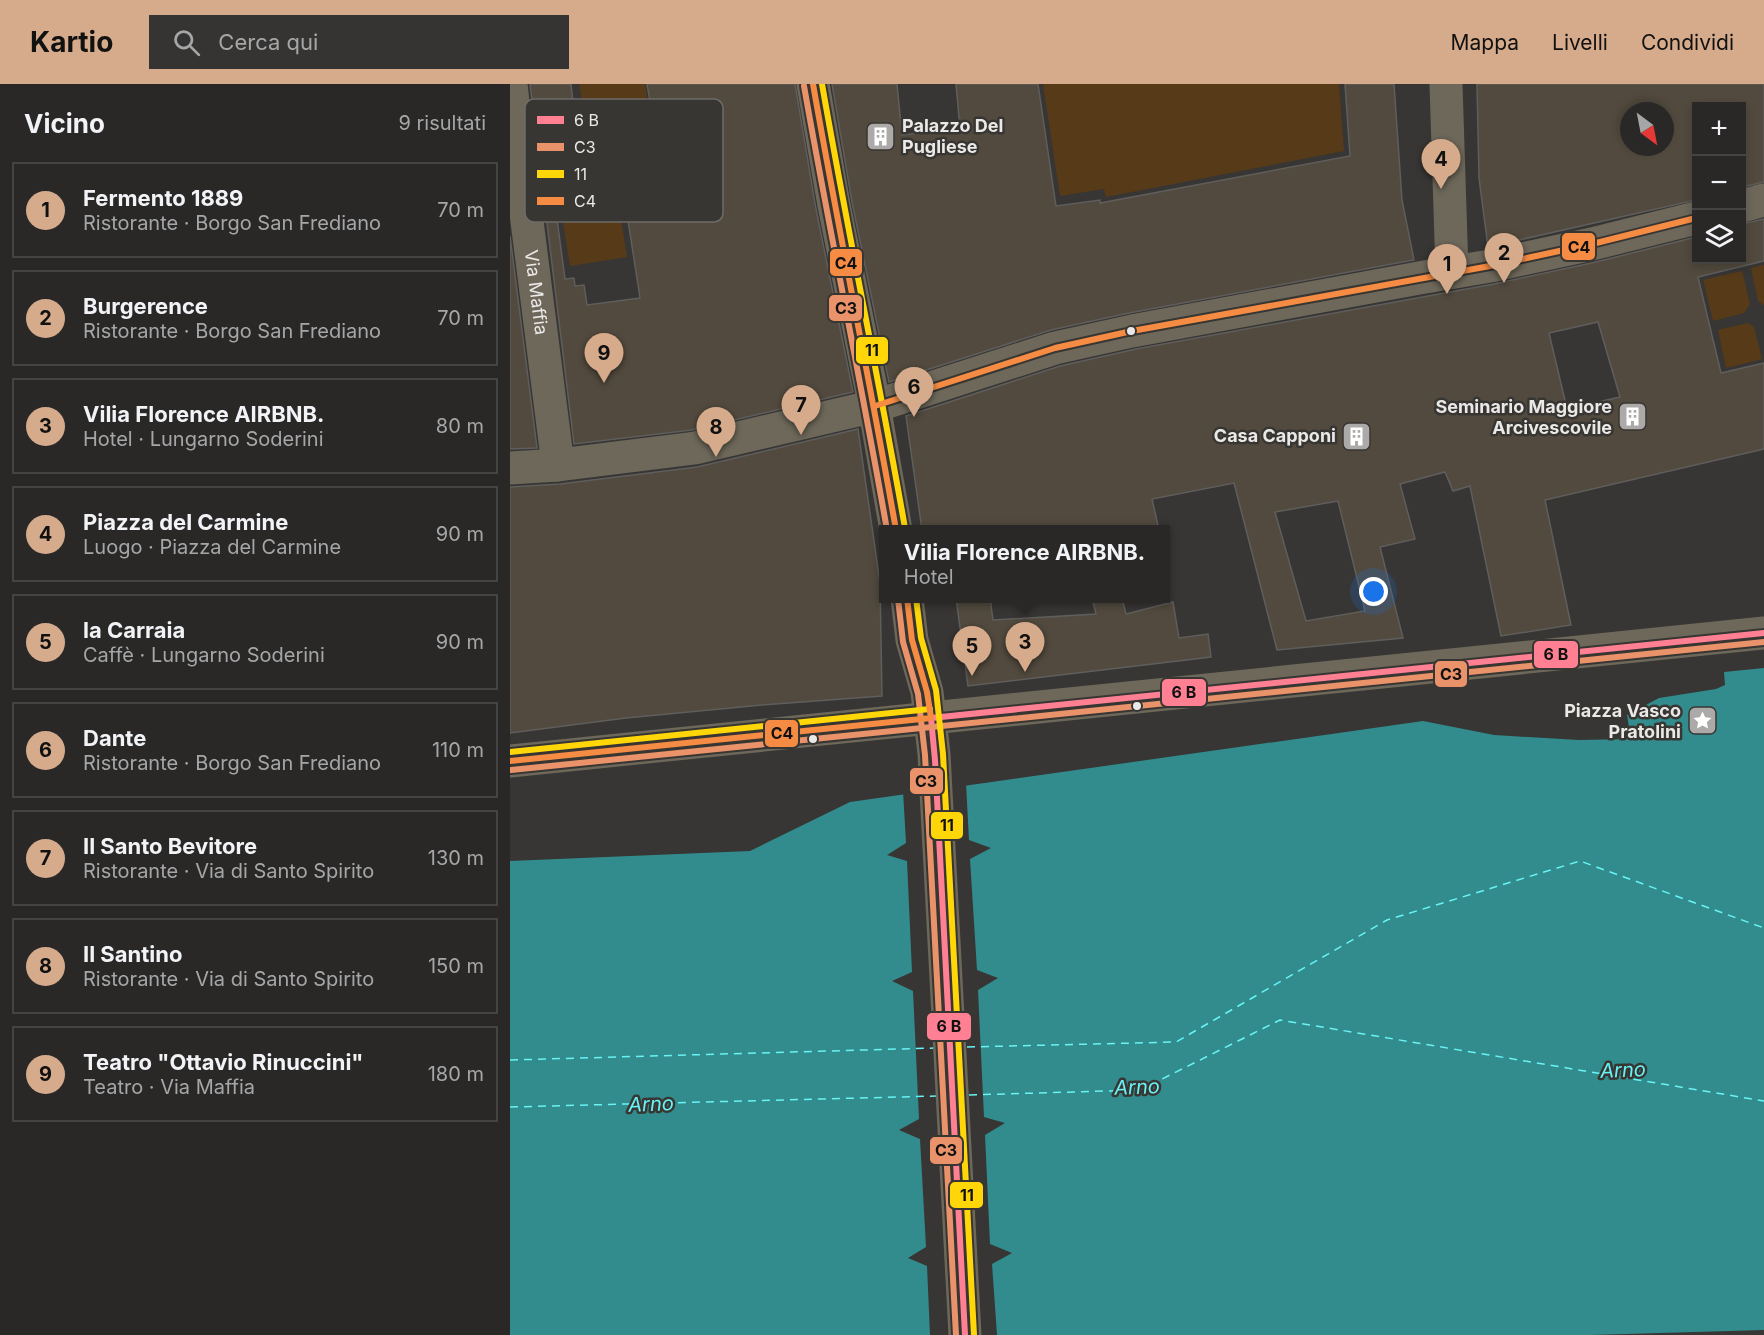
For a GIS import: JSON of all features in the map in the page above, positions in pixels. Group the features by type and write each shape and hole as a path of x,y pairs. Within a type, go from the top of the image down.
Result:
{"street":[{"name":"Via Maffia","path":"511,84 525,205"},
{"path":"813,84 834,205 875,406 895,525"},
{"path":"1446,84 1452,272"},
{"path":"1746,205 1764,200"},
{"path":"510,468 558,465 695,448 875,406 1055,348 1132,331 1490,266 1692,219"},
{"name":"Via Maffia","path":"527,222 558,465"},
{"path":"908,603 912,640 927,692 934,756 965,1335"},
{"path":"510,761 1764,633"}],"shaded area":[{"path":"579,84 645,84 647,99 582,99"},
{"path":"1043,84 1339,84 1344,151 1106,197 1104,189 1060,196"},
{"path":"563,222 621,222 627,257 570,266"},
{"path":"1764,265 1764,305 1758,301 1751,268"},
{"path":"1742,271 1750,304 1744,313 1713,321 1703,280"},
{"path":"1748,323 1754,327 1762,359 1726,368 1718,330"}],"water":[{"name":"Arno","path":"1764,668 1764,1330 1591,1335 510,1335 510,861 750,851 850,802 1423,721 1494,735 1579,740 1631,739 1627,715 1659,698 1716,689 1725,685 1724,672"}],"pier":[{"path":"966,783 969,840 991,848 970,859 977,970 998,978 978,990 984,1117 1005,1123 985,1135 990,1244 1012,1253 992,1264 997,1335 930,1335 927,1266 908,1258 926,1247 920,1139 899,1130 919,1119 913,991 892,981 912,972 907,861 887,855 906,843 903,791"}],"building":[{"path":"530,84 571,84 573,99 532,99"},
{"path":"647,84 795,84 816,209 853,392 692,430 574,444 547,222 557,222 565,279 574,278 575,286 584,285 587,305 640,298 628,222 723,222 723,99 650,99"},
{"path":"832,84 897,84 902,135 960,129 956,84 1038,84 1056,206 1100,200 1100,203 1350,156 1345,84 1394,84 1402,200 1414,260 1129,313 1051,330 889,382 852,202"},
{"path":"1477,84 1764,84 1764,182 1746,186 1746,102 1692,102 1692,201 1488,247 1479,178"},
{"path":"1764,219 1764,261 1698,277 1721,373 1764,363 1764,449 1545,500 1571,625 1501,636 1470,486 1453,491 1445,472 1400,484 1415,539 1380,547 1403,638 1277,650 1234,483 1152,499 1158,525 921,525 906,416 1060,366 1136,349 1494,284 1692,238 1692,264 1746,264 1746,223","holes":["1598,322 1620,397 1567,409 1549,333","1338,501 1365,611 1306,621 1275,512"]},
{"path":"510,236 537,448 510,449"},
{"path":"858,429 879,576 882,696 626,718 510,733 510,487 560,484 697,467"},
{"path":"1173,602 1179,638 1208,634 1211,657 968,686 957,603 991,603 993,620 1096,614 1093,603 1123,603 1126,614"}],"ferry route":[{"path":"967,1047 1176,1042 1387,920 1580,861 1764,928"},
{"path":"969,1095 1140,1090 1280,1020 1764,1101"},
{"path":"510,1060 935,1048"},
{"path":"510,1107 938,1096"}],"transit line":[{"name":"C4","path":"813,84 895,525"},
{"name":"11","path":"822,84 904,525"},
{"name":"C3","path":"804,86 886,525"},
{"name":"C4","path":"875,406 1055,348 1132,331 1490,266 1692,219"},
{"name":"C3","path":"898,603 903,642 918,694 925,755 956,1335"},
{"name":"C4","path":"510,761 931,718 927,692 912,640 908,603"},
{"name":"11","path":"917,603 921,638 936,690 943,754 974,1335"},
{"path":"931,718 1764,633"},
{"name":"C3","path":"511,770 1764,642"},
{"name":"11","path":"510,752 930,709"},
{"path":"931,718 965,1335"}],"place":[{"name":"Palazzo Del Pugliese","path":"881,136"},
{"name":"Piazza del Carmine","path":"1441,189"},
{"name":"Burgerence","path":"1504,283"},
{"name":"Fermento 1889","path":"1447,294"},
{"name":"Teatro \"Ottavio Rinuccini\"","path":"604,383"},
{"name":"Dante","path":"914,417"},
{"name":"Seminario Maggiore Arcivescovile","path":"1633,417"},
{"name":"Il Santo Bevitore","path":"801,435"},
{"name":"Casa Capponi","path":"1357,436"},
{"name":"Il Santino","path":"716,457"},
{"name":"Vilia Florence AIRBNB.","path":"1025,672"},
{"name":"la Carraia","path":"972,676"},
{"name":"Piazza Vasco Pratolini","path":"1702,721"}]}
